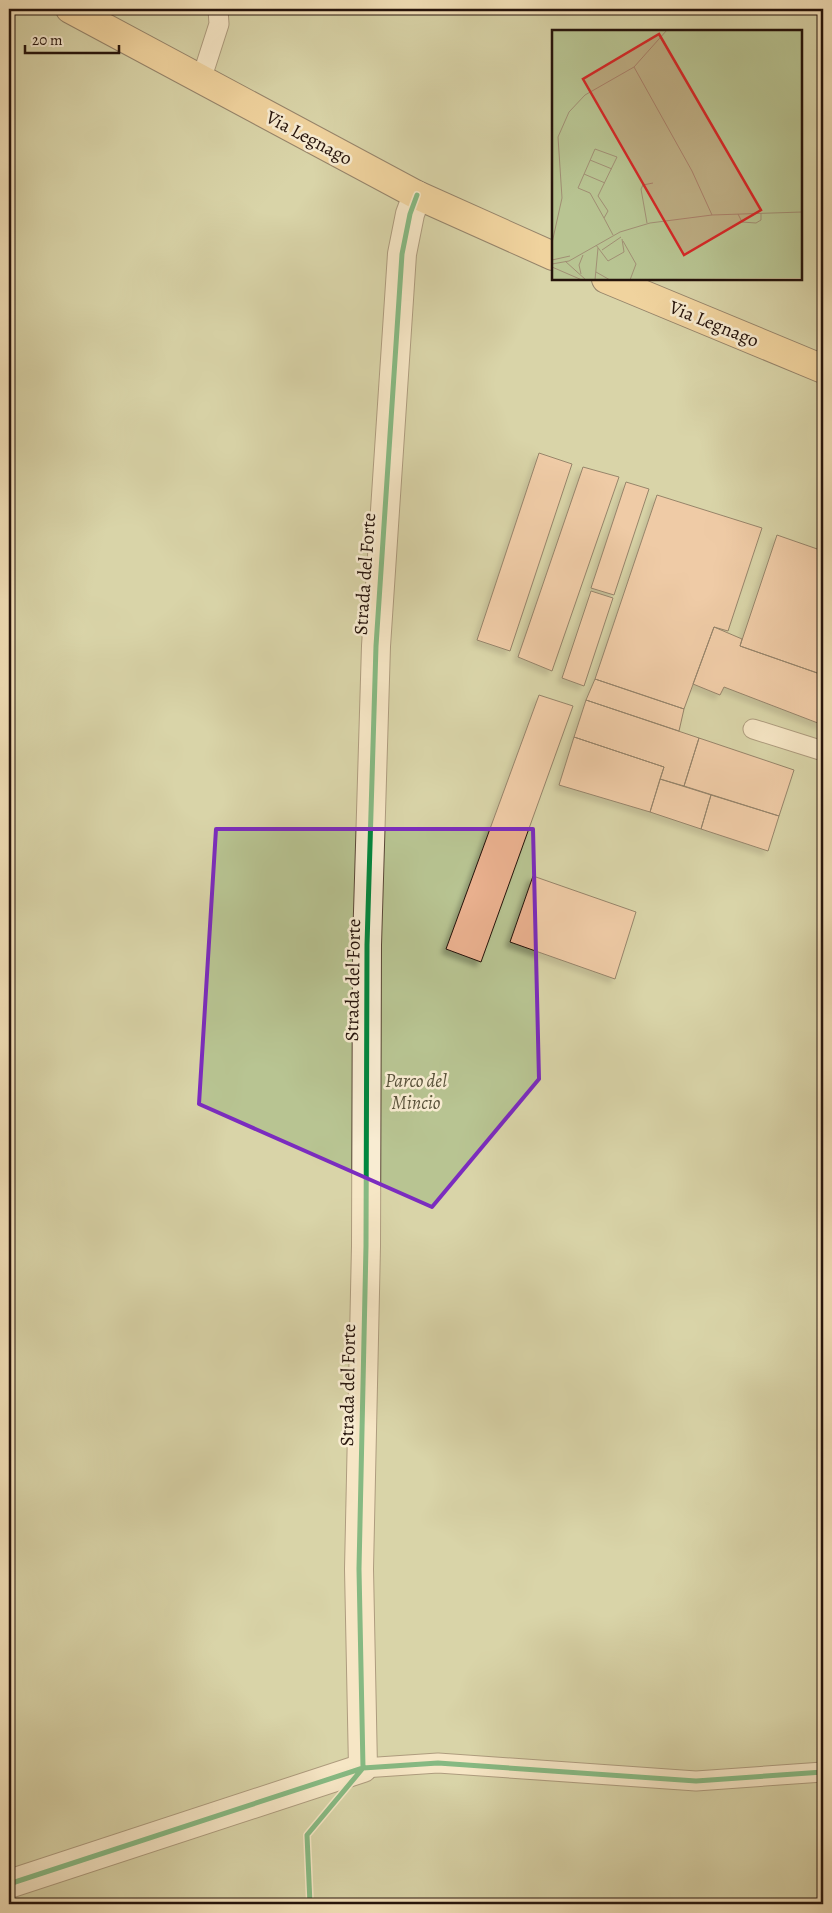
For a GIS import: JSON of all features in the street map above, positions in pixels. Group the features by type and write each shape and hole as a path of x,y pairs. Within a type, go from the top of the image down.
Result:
{"main road":[{"name":"Via Legnago","path":"70,9 417,195 552,256"},
{"name":"Via Legnago","path":"608,280 823,369"}],"street":[{"name":"Strada del Forte","path":"363,1768 359,1570 366,1246 368,945 376,646 402,254 410,214 417,195"},
{"path":"9,1884 363,1768"}],"lane":[{"path":"201,80 219,24 218,9"},
{"path":"753,729 823,751"},
{"path":"363,1768 438,1763 696,1781 823,1772"}],"highlighted area":[{"path":"216,829 533,829 539,1079 432,1207 199,1104"}],"green space":[{"name":"Parco del Mincio","path":"9,9 823,9 823,1904 9,1904"}],"building":[{"path":"539,453 572,464 510,651 477,640"},
{"path":"583,467 619,477 552,671 518,657"},
{"path":"626,482 649,489 614,595 591,588"},
{"path":"657,495 762,528 728,631 714,627 684,709 595,679"},
{"path":"777,535 823,551 823,675 740,646"},
{"path":"591,591 613,598 584,686 562,678"},
{"path":"714,627 742,639 740,646 823,675 823,725 724,687 720,695 693,684"},
{"path":"595,679 684,709 679,731 586,700"},
{"path":"539,695 573,706 481,962 446,949"},
{"path":"586,700 699,738 684,786 660,779 664,767 574,737"},
{"path":"574,737 664,767 650,812 559,785"},
{"path":"699,738 794,770 779,816 684,786"},
{"path":"660,779 711,795 701,829 650,812"},
{"path":"711,795 779,816 768,851 701,829"},
{"path":"533,876 636,912 615,979 510,942"}],"cycle path":[{"path":"363,1768 359,1569 366,1246 367,945 376,646 402,254 410,214 417,195"},
{"path":"9,1884 363,1768 438,1763 696,1781 823,1772"},
{"path":"310,1904 307,1835 363,1768"}]}
